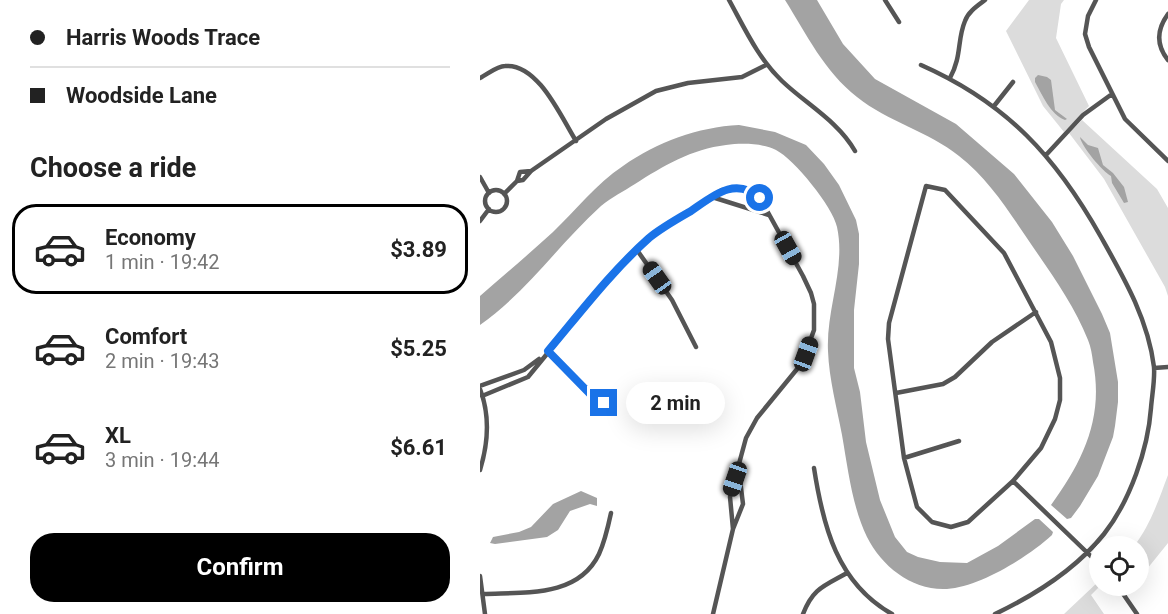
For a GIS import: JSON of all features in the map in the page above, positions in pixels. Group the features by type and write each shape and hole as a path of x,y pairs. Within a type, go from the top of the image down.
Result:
{"street":[{"path":"729,0 766,65 789,88 826,118 855,151"},
{"path":"885,0 899,22"},
{"path":"950,78 957,66 964,22 984,0"},
{"path":"1096,0 1088,16 1085,34 1089,47 1125,119 1168,161"},
{"path":"1168,14 1159,29 1162,52 1168,60"},
{"path":"504,194 517,181 520,172 531,171 606,119 656,91 688,83 742,77 766,65"},
{"path":"921,65 950,78 994,106 1046,155 1070,185 1118,265 1141,316 1154,368 1150,423 1134,478 1119,511 1104,534 1065,571 1030,597 995,614"},
{"path":"480,78 502,66 514,66 529,72 540,84 576,141"},
{"path":"994,106 1013,82"},
{"path":"1046,155 1083,115 1112,94"},
{"path":"480,177 489,193"},
{"path":"926,186 945,190 1004,253 1052,342 1060,378 1060,400 1055,419 1041,448 1013,481 968,522 951,527 932,522 917,507 904,458 896,393 888,339 889,323 926,186"},
{"path":"498,190 504,194 507,200 504,208 496,212 489,209 485,200 489,193 498,190"},
{"path":"482,396 528,377 611,276 650,237 722,190 749,190 760,198 811,292 814,304 814,330 802,363 750,429 730,497 733,529"},
{"path":"712,197 770,215"},
{"path":"480,221 489,209"},
{"path":"637,250 672,300 696,346"},
{"path":"896,393 943,384 992,342 1036,312"},
{"path":"480,470 484,458 487,428 480,388 524,370 548,351"},
{"path":"548,351 594,398 604,403"},
{"path":"1154,368 1168,367"},
{"path":"904,458 959,441"},
{"path":"814,468 820,508 830,538 847,573 867,598 892,614"},
{"path":"712,614 733,529 743,504 739,469"},
{"path":"1013,481 1089,555"},
{"path":"483,594 547,590 561,588 575,582 586,574 599,554 611,513"},
{"path":"803,614 814,593 847,573"},
{"path":"480,576 485,614"},
{"path":"1125,596 1137,614"}],"shaded area":[{"path":"785,0 817,0 843,44 875,79 956,124 1014,174 1052,222 1073,256 1110,333 1118,382 1118,402 1113,437 1098,476 1071,518 1067,519 1051,505 1073,472 1081,455 1088,438 1096,402 1096,382 1091,348 1077,316 1056,280 1017,223 981,176 947,147 869,106 845,87 817,52"},
{"path":"1029,0 1064,0 1061,4 1056,38 1089,106 1064,132 1043,106 1006,31"},
{"path":"1038,75 1051,80 1055,110 1067,119 1055,114 1047,104 1035,82"},
{"path":"1082,120 1157,189 1168,208 1168,296 1104,179 1069,133"},
{"path":"739,125 775,132 806,145 839,185 856,220 859,234 859,264 854,310 854,368 860,392 866,442 880,500 895,537 907,552 918,557 940,562 967,563 998,546 1035,519 1039,519 1053,532 1030,552 1003,570 960,587 934,589 900,575 881,558 867,537 854,500 829,362 828,335 839,258 837,227 834,218 812,184 793,163 776,150 751,144 713,147 678,159 656,171 601,206 513,298 480,325 480,296 553,232 613,173 636,157 678,137 708,129"},
{"path":"1080,137 1088,145 1098,148 1103,165 1124,187 1128,202 1124,203 1112,183 1111,176 1093,158"},
{"path":"1168,475 1168,543 1149,567 1149,536 1141,536 1158,503"},
{"path":"581,491 597,498 597,506 590,504 570,511 558,530 547,537 490,543 493,537 531,527 553,504"},
{"path":"1089,590 1089,596 1092,596 1104,614 1064,614"}],"route":[{"path":"604,403 594,398 548,351 611,276 650,237 722,190 739,188 749,190 760,198"}]}
